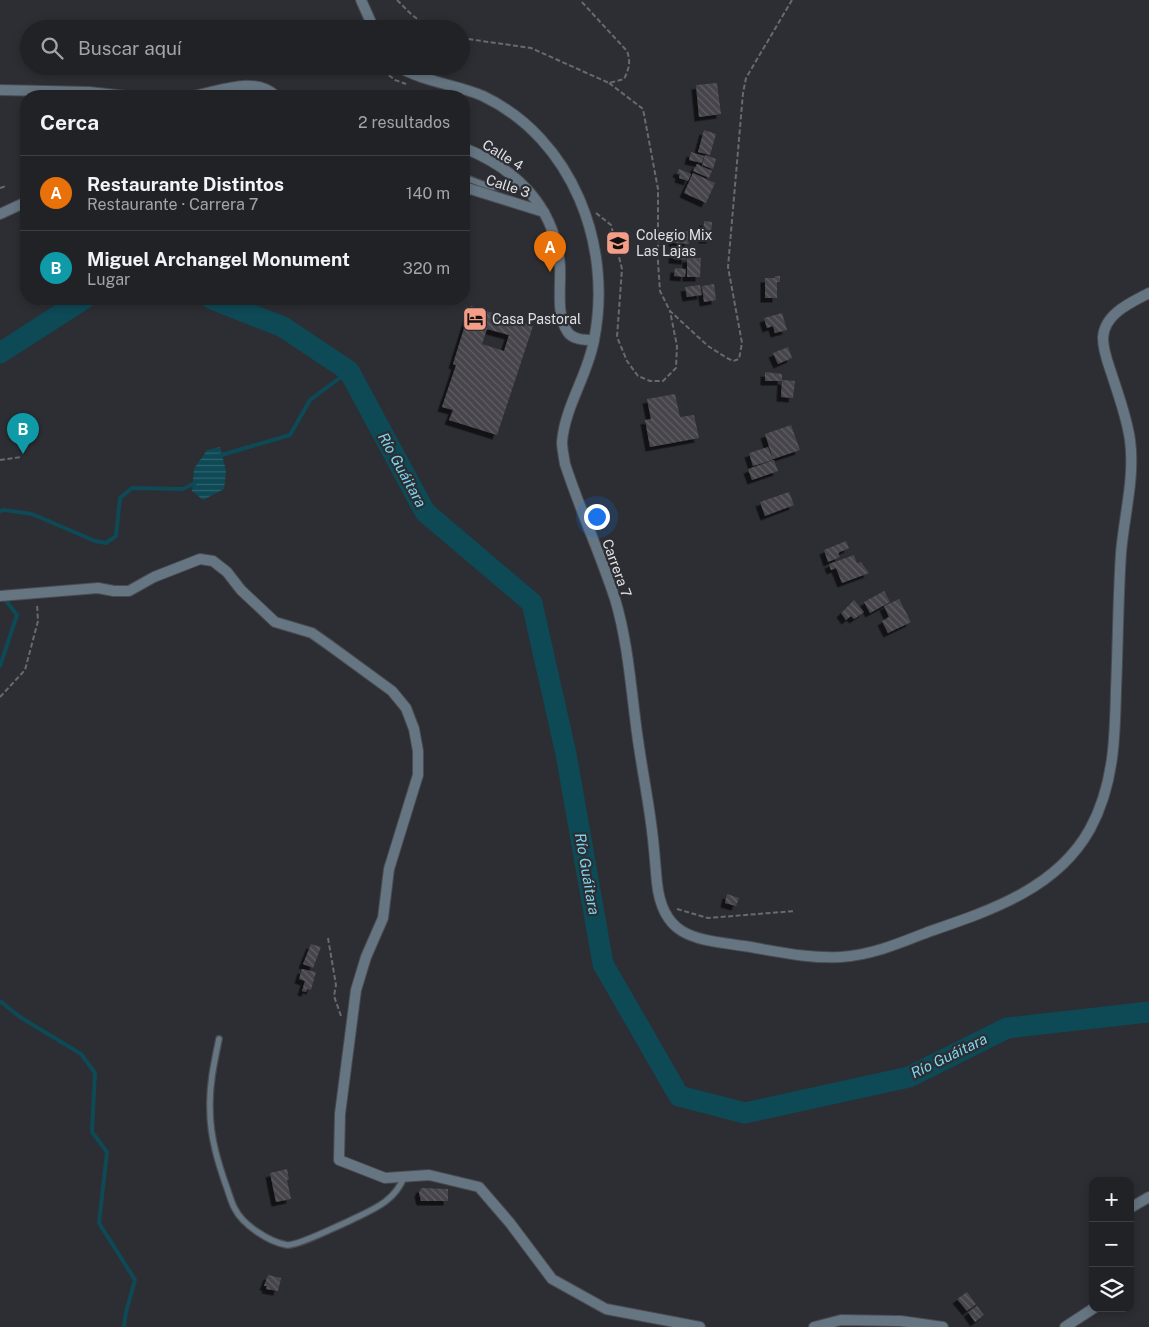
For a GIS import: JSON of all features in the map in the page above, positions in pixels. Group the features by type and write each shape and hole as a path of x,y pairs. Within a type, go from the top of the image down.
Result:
{"street":[{"path":"362,0 370,20"},
{"name":"Carrera 7","path":"415,75 462,90"},
{"path":"222,90 241,86 253,86 266,90"},
{"path":"0,90 20,90"},
{"name":"Carrera 7","path":"470,92 506,109 529,126 547,145 567,172 591,230 598,269 598,313 589,360 565,423 562,443 567,471 615,601 622,630 642,774 651,823 660,905"},
{"name":"Calle 4","path":"470,150 501,166 518,180 536,199 544,212"},
{"name":"Calle 3","path":"470,189 544,212"},
{"path":"0,214 20,205"},
{"path":"544,212 554,236 560,265 562,321 572,337 594,340"},
{"path":"660,905 669,922 685,934 707,941 819,957 862,954 886,948 1012,900 1055,872 1076,850 1089,830 1103,802 1110,777 1114,749 1121,554 1131,465 1131,443 1126,417 1104,351 1103,337 1106,325 1113,316 1149,293"},
{"path":"0,596 98,588 129,591 154,577 200,559 213,561 227,572 241,590 275,622 312,634 392,691 406,708 414,729 418,751 418,775 388,869 383,918 366,957 356,990 340,1114 339,1160 385,1178 429,1175 479,1188 510,1222 552,1279 606,1309 700,1327"},
{"path":"1134,1206 1149,1197"},
{"path":"1064,1327 1089,1311"},
{"path":"814,1327 841,1320 901,1321 943,1327"}],"lane":[{"path":"470,179 495,188 508,186 518,180"},
{"path":"219,1039 212,1076 210,1111 214,1144 220,1168 235,1210 250,1226 262,1235 288,1245 328,1231 371,1210 394,1196 400,1188 404,1176"}],"path":[{"path":"397,0 419,20"},
{"path":"580,0 627,51 630,59 624,79 609,83"},
{"path":"670,311 708,346 733,361 739,359 742,343 728,267 743,93 746,78 792,0"},
{"path":"470,39 531,48 609,83 642,109 658,189 660,292 670,311 677,346 676,368 664,381 650,381 638,376 627,361 617,337 622,269 611,225 596,212"},
{"path":"0,188 6,186"},
{"path":"0,460 22,457"},
{"path":"0,698 26,670 38,621 36,592"},
{"path":"660,905 708,918 795,911"},
{"path":"328,938 336,985 334,996 344,1026 350,1032"}],"water":[{"path":"220,447 226,471 224,489 203,500 192,491 194,469 207,450"}],"building":[{"path":"717,83 721,114 699,117 696,85"},
{"path":"704,130 716,134 710,155 698,152"},
{"path":"691,152 704,156 702,163 689,160"},
{"path":"705,155 716,159 713,169 702,165"},
{"path":"697,164 712,171 709,178 693,171"},
{"path":"679,169 691,174 688,181 679,178 680,174 677,173"},
{"path":"693,173 715,183 706,203 684,193"},
{"path":"704,221 712,222 711,239 703,239"},
{"path":"670,231 690,231 689,244 674,243"},
{"path":"674,246 681,247 681,254 686,255 686,260 673,259"},
{"path":"687,258 701,258 700,277 687,277"},
{"path":"675,268 686,269 685,277 674,276"},
{"path":"775,276 780,276 780,282 777,282 777,298 765,298 765,278 775,278"},
{"path":"714,284 716,300 704,302 702,286"},
{"path":"700,285 702,295 687,297 685,287"},
{"path":"471,306 533,326 497,435 449,420 453,410 442,407 456,365 453,364","holes":["487,329 509,335 504,351 482,344"]},
{"path":"782,313 787,330 775,333 773,326 767,328 764,318"},
{"path":"788,347 792,358 778,364 773,353"},
{"path":"765,372 782,374 782,381 765,381"},
{"path":"782,380 795,381 793,398 781,397"},
{"path":"675,394 680,417 694,415 699,438 650,447 645,420 651,419 647,399"},
{"path":"791,425 800,450 773,459 765,434"},
{"path":"768,447 773,460 753,466 749,453"},
{"path":"774,460 778,471 752,480 748,469"},
{"path":"789,492 794,505 765,516 760,502"},
{"path":"846,541 849,548 838,553 840,557 828,562 824,550"},
{"path":"854,555 857,563 861,562 869,573 842,583 836,568 831,570 829,564"},
{"path":"884,591 890,602 870,613 864,602"},
{"path":"899,599 911,622 888,633 882,621 889,617 884,606"},
{"path":"854,600 864,612 854,619 851,616 846,620 841,613"},
{"path":"727,894 739,898 736,906 725,903"},
{"path":"311,944 321,947 313,968 303,964"},
{"path":"302,969 316,972 311,990 307,989 306,992 302,991 305,981 299,979"},
{"path":"287,1169 291,1199 276,1202 270,1173"},
{"path":"421,1188 448,1189 448,1201 421,1201 419,1193"},
{"path":"268,1275 281,1278 278,1291 266,1289 267,1286 264,1286"},
{"path":"967,1292 976,1304 967,1311 957,1299"},
{"path":"977,1306 984,1315 975,1322 968,1312"}],"waterway":[{"name":"Río Guáitara","path":"0,353 75,305"},
{"name":"Río Guáitara","path":"227,305 283,327 349,371 425,512 532,603 566,754 603,964 679,1096 745,1113 909,1077 1007,1028 1149,1012"},
{"path":"218,456 290,435 310,400 349,371"},
{"path":"0,511 32,514 95,541 106,543 116,536 120,498 132,488 183,489 195,483"},
{"path":"0,666 17,615 4,598"},
{"path":"0,1001 20,1017 81,1054 95,1073 92,1132 107,1152 99,1223 135,1280 124,1327"}],"place":[{"name":"Colegio Mix Las Lajas","path":"618,243"},
{"name":"Restaurante Distintos","path":"550,272"},
{"name":"Casa Pastoral","path":"475,319"},
{"name":"Miguel Archangel Monument","path":"23,454"}]}
